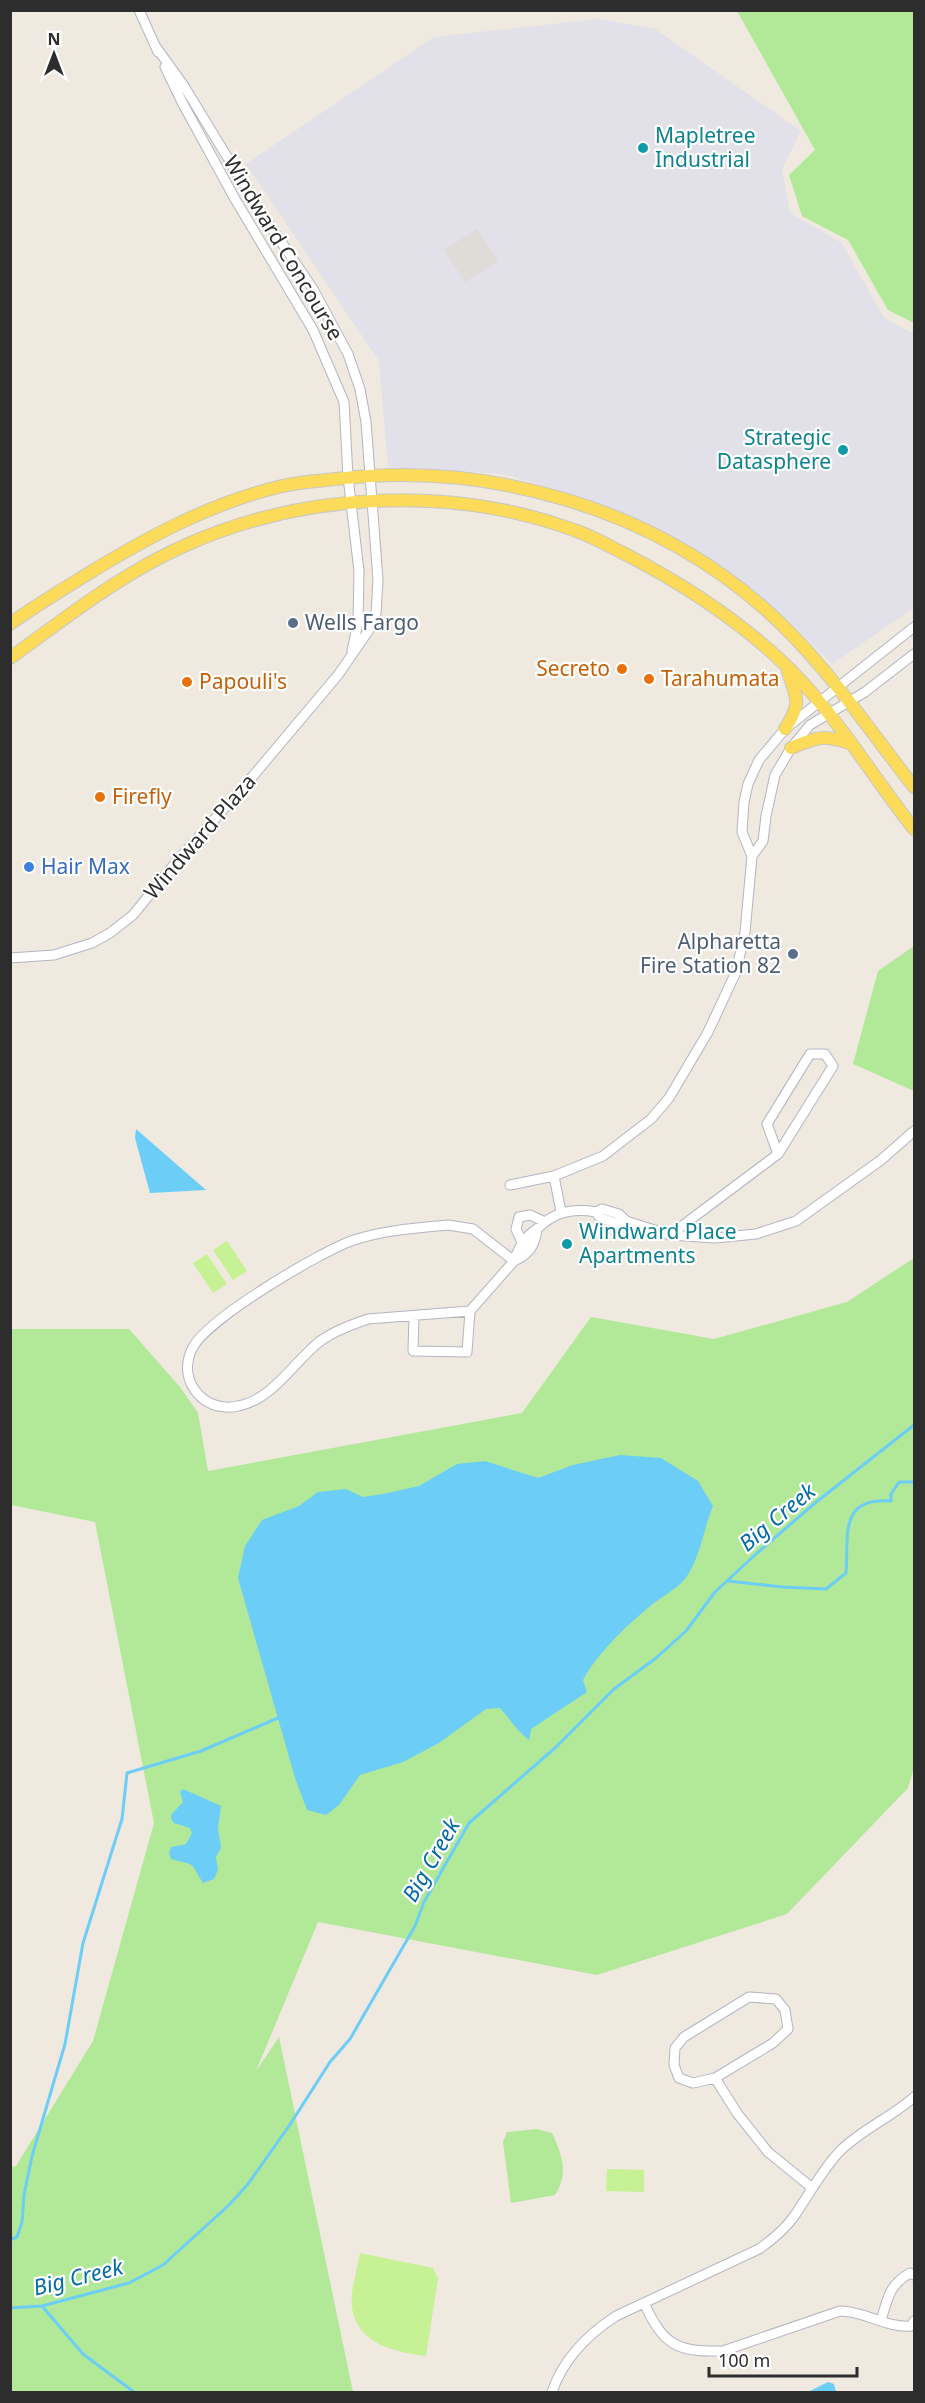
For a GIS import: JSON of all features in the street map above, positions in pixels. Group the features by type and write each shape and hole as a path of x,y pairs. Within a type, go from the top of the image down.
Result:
{"main road":[{"path":"10,624 40,603 160,532 254,494 281,486 370,475 464,478 507,484 566,500 617,518 698,560 744,592 781,624 839,687 915,788"},
{"path":"10,658 129,574 187,544 293,511 373,501 457,503 530,516 575,530 661,573 729,617 787,667 818,702 915,829"},
{"path":"784,729 795,713 797,703 787,667"},
{"path":"791,748 821,737 834,738 850,744"}],"street":[{"name":"Windward Concourse","path":"139,10 183,104 235,199 313,330 336,380 344,402 348,477"},
{"name":"Windward Concourse","path":"156,47 184,86 257,206 313,289 348,354 362,400 373,501"},
{"name":"Windward Plaza","path":"348,477 359,571 358,622 349,659"},
{"name":"Windward Plaza","path":"12,957 54,955 92,943 110,933 133,915 171,867 302,719 349,659 369,630 376,613 378,580 373,501"},
{"path":"510,1185 554,1176 603,1156 651,1119 663,1105 687,1069 736,972 745,932 752,856 742,832 744,802 748,784 759,760 784,729 915,627"},
{"path":"752,856 763,841 775,775 791,748 810,725 849,701 915,654"},
{"path":"670,1235 778,1154 833,1066 825,1054 810,1054 767,1124 778,1154"},
{"path":"414,1316 413,1351 467,1352 470,1311 514,1261 527,1235 561,1212 580,1210 596,1212 602,1209 617,1223 626,1221 670,1235 715,1238 756,1234 796,1221 881,1160 915,1131"},
{"path":"554,1176 561,1212"},
{"path":"532,1247 522,1242 516,1229 519,1217 530,1215 545,1222"},
{"path":"470,1311 368,1319 330,1334 267,1391 237,1407 209,1403 192,1386 186,1371 194,1344 222,1318 308,1261 355,1240 396,1231 461,1226 473,1229 514,1261"},
{"path":"514,1261 527,1255 536,1240 537,1229"},
{"path":"749,1997 776,1999 785,2010 788,2030 773,2043 715,2078 693,2083 679,2078 674,2064 675,2048 684,2037 749,1997"},
{"path":"715,2078 737,2113 768,2152 811,2187"},
{"path":"552,2392 561,2371 581,2343 598,2328 616,2316 759,2249 773,2239 794,2216 811,2187 840,2150 915,2097"},
{"path":"880,2320 891,2289 898,2280 910,2273 915,2275"},
{"path":"644,2303 655,2326 663,2336 677,2346 698,2351 723,2351 840,2311 854,2311 900,2327 911,2326 915,2321"}],"shaded area":[{"path":"598,19 655,29 801,131 782,169 790,213 842,243 884,318 914,334 914,608 832,664 788,620 712,562 595,501 504,474 388,467 379,361 246,164 434,37"},
{"path":"477,229 498,261 465,282 444,250"}],"green space":[{"path":"737,11 914,11 914,323 888,310 848,240 802,216 789,175 815,150"},
{"path":"914,946 914,1091 853,1064 878,971"},
{"path":"227,1241 247,1271 233,1280 213,1250"},
{"path":"207,1254 227,1284 213,1293 193,1263"},
{"path":"914,1258 914,1768 908,1788 787,1914 597,1975 318,1922 256,2071 279,2037 353,2392 11,2392 11,2167 16,2166 93,2041 154,1823 95,1522 11,1505 11,1329 129,1329 180,1387 198,1413 208,1471 522,1413 591,1317 714,1339 847,1302"},
{"path":"537,2129 552,2133 559,2149 562,2179 555,2195 511,2203 503,2142 507,2132"},
{"path":"607,2169 644,2170 644,2192 606,2191"},
{"path":"360,2253 433,2268 438,2279 426,2356 386,2347 364,2333 357,2323 352,2295"}],"water":[{"path":"136,1129 206,1190 150,1193 135,1138"},
{"path":"620,1455 661,1458 698,1481 713,1506 698,1553 685,1579 652,1604 604,1651 583,1680 587,1692 531,1729 529,1740 500,1708 486,1709 439,1743 403,1762 360,1775 339,1805 326,1815 307,1810 295,1778 238,1578 245,1546 262,1520 299,1506 318,1492 346,1489 363,1497 383,1494 419,1486 457,1464 485,1461 538,1478 573,1465"},
{"path":"183,1789 221,1806 218,1828 221,1848 216,1857 218,1870 214,1879 203,1883 192,1865 171,1859 169,1853 171,1847 186,1844 192,1833 190,1828 174,1823 171,1819 171,1815 183,1802 180,1792"},
{"path":"828,2382 834,2384 836,2392 808,2392"}],"waterway":[{"name":"Big Creek","path":"10,2308 42,2306 129,2283 163,2265 229,2205 248,2184 330,2062 350,2039 415,1926 424,1902 469,1823 556,1747 614,1689 656,1658 686,1631 715,1592 756,1554 815,1503 914,1425"},
{"path":"728,1581 826,1589 846,1573 848,1533 854,1512 862,1505 874,1501 891,1501 891,1494 899,1482 914,1482"},
{"path":"10,2240 17,2237 22,2222 24,2195 32,2156 65,2044 83,1943 122,1819 127,1773 201,1751 278,1718"},
{"path":"42,2306 83,2354 134,2392"}],"place":[{"name":"Mapletree Industrial","path":"643,148"},
{"name":"Strategic Datasphere","path":"843,450"},
{"name":"Wells Fargo","path":"293,623"},
{"name":"Secreto","path":"622,669"},
{"name":"Tarahumata","path":"649,679"},
{"name":"Papouli's","path":"187,682"},
{"name":"Firefly","path":"100,797"},
{"name":"Hair Max","path":"29,867"},
{"name":"Alpharetta Fire Station 82","path":"793,954"},
{"name":"Windward Place Apartments","path":"567,1244"}]}
